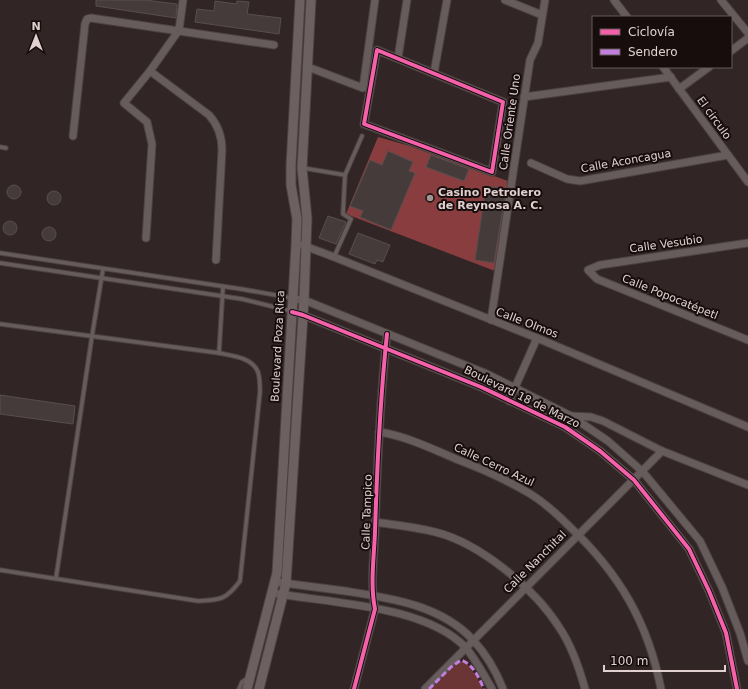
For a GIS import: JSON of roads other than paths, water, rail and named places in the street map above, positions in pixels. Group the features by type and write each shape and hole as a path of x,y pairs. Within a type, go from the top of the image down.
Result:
{"main road":[{"name":"Boulevard Poza Rica","path":"247,689 276,582 278,565 296,245 297,219 291,185 291,165 300,0"},
{"name":"Boulevard Poza Rica","path":"259,689 286,583 304,315 307,218 302,168 312,0"},
{"path":"260,640 271,644"}],"street":[{"path":"146,238 152,144 148,122 124,103 150,71 179,30 183,0"},
{"path":"308,66 364,88 375,0"},
{"path":"398,58 407,0"},
{"path":"434,73 447,0"},
{"path":"505,0 542,15"},
{"name":"Calle Oriente Uno","path":"491,320 507,223 530,60 538,43 545,0"},
{"path":"614,0 626,16"},
{"path":"721,0 748,33"},
{"path":"73,136 85,24 87,19 91,18 179,30 274,45"},
{"path":"732,50 748,38"},
{"path":"376,50 398,58 503,102 492,172 364,124 376,50"},
{"name":"El circulo","path":"664,68 748,182"},
{"path":"679,89 707,68"},
{"path":"150,71 209,116 220,134 222,150 216,260"},
{"path":"524,97 671,77"},
{"name":"Calle Aconcagua","path":"531,163 567,179 580,181 728,155"},
{"name":"Calle Vesubio","path":"588,270 600,265 748,243"},
{"name":"Calle Olmos","path":"296,245 306,246 537,338 748,427"},
{"name":"Calle Popocatépetl","path":"588,270 597,279 748,340"},
{"name":"Boulevard 18 de Marzo","path":"293,299 304,300 487,374 571,416 608,441 642,471 700,542 727,600 740,633 748,661"},
{"name":"Boulevard 18 de Marzo","path":"292,312 304,315 481,387 566,427 600,451 634,479 689,549 726,632 737,689"},
{"name":"Calle Tampico","path":"354,689 375,609 372,595 375,522 379,432 387,334"},
{"path":"509,401 537,338"},
{"path":"571,416 591,417 603,421 662,451 748,485"},
{"name":"Calle Cerro Azul","path":"379,432 389,433 479,468 527,492 549,507 578,534 617,579 628,598 651,647 661,689"},
{"name":"Calle Nanchital","path":"425,689 662,451"},
{"path":"375,522 436,532 456,539 492,560 526,587 547,610 559,627 572,650 585,689"},
{"path":"276,582 372,595 423,607 454,624 473,640 497,674 503,689"},
{"path":"273,594 375,609 410,616 429,624 448,634 465,648 482,671 492,689"}],"lane":[{"path":"334,257 351,219 343,214 345,175 362,136"},
{"path":"0,147 6,148"},
{"path":"302,168 345,175"},
{"path":"0,254 223,287 293,299"},
{"path":"0,264 242,299 292,312"},
{"path":"56,578 103,269"},
{"path":"219,353 223,287"},
{"path":"0,324 219,353 240,358 251,362 258,373 260,392 240,581 230,593 217,600 198,601 0,570"},
{"path":"239,689 242,682 251,676"}],"place":[{"name":"Casino Petrolero de Reynosa A. C.","path":"430,198"}]}
